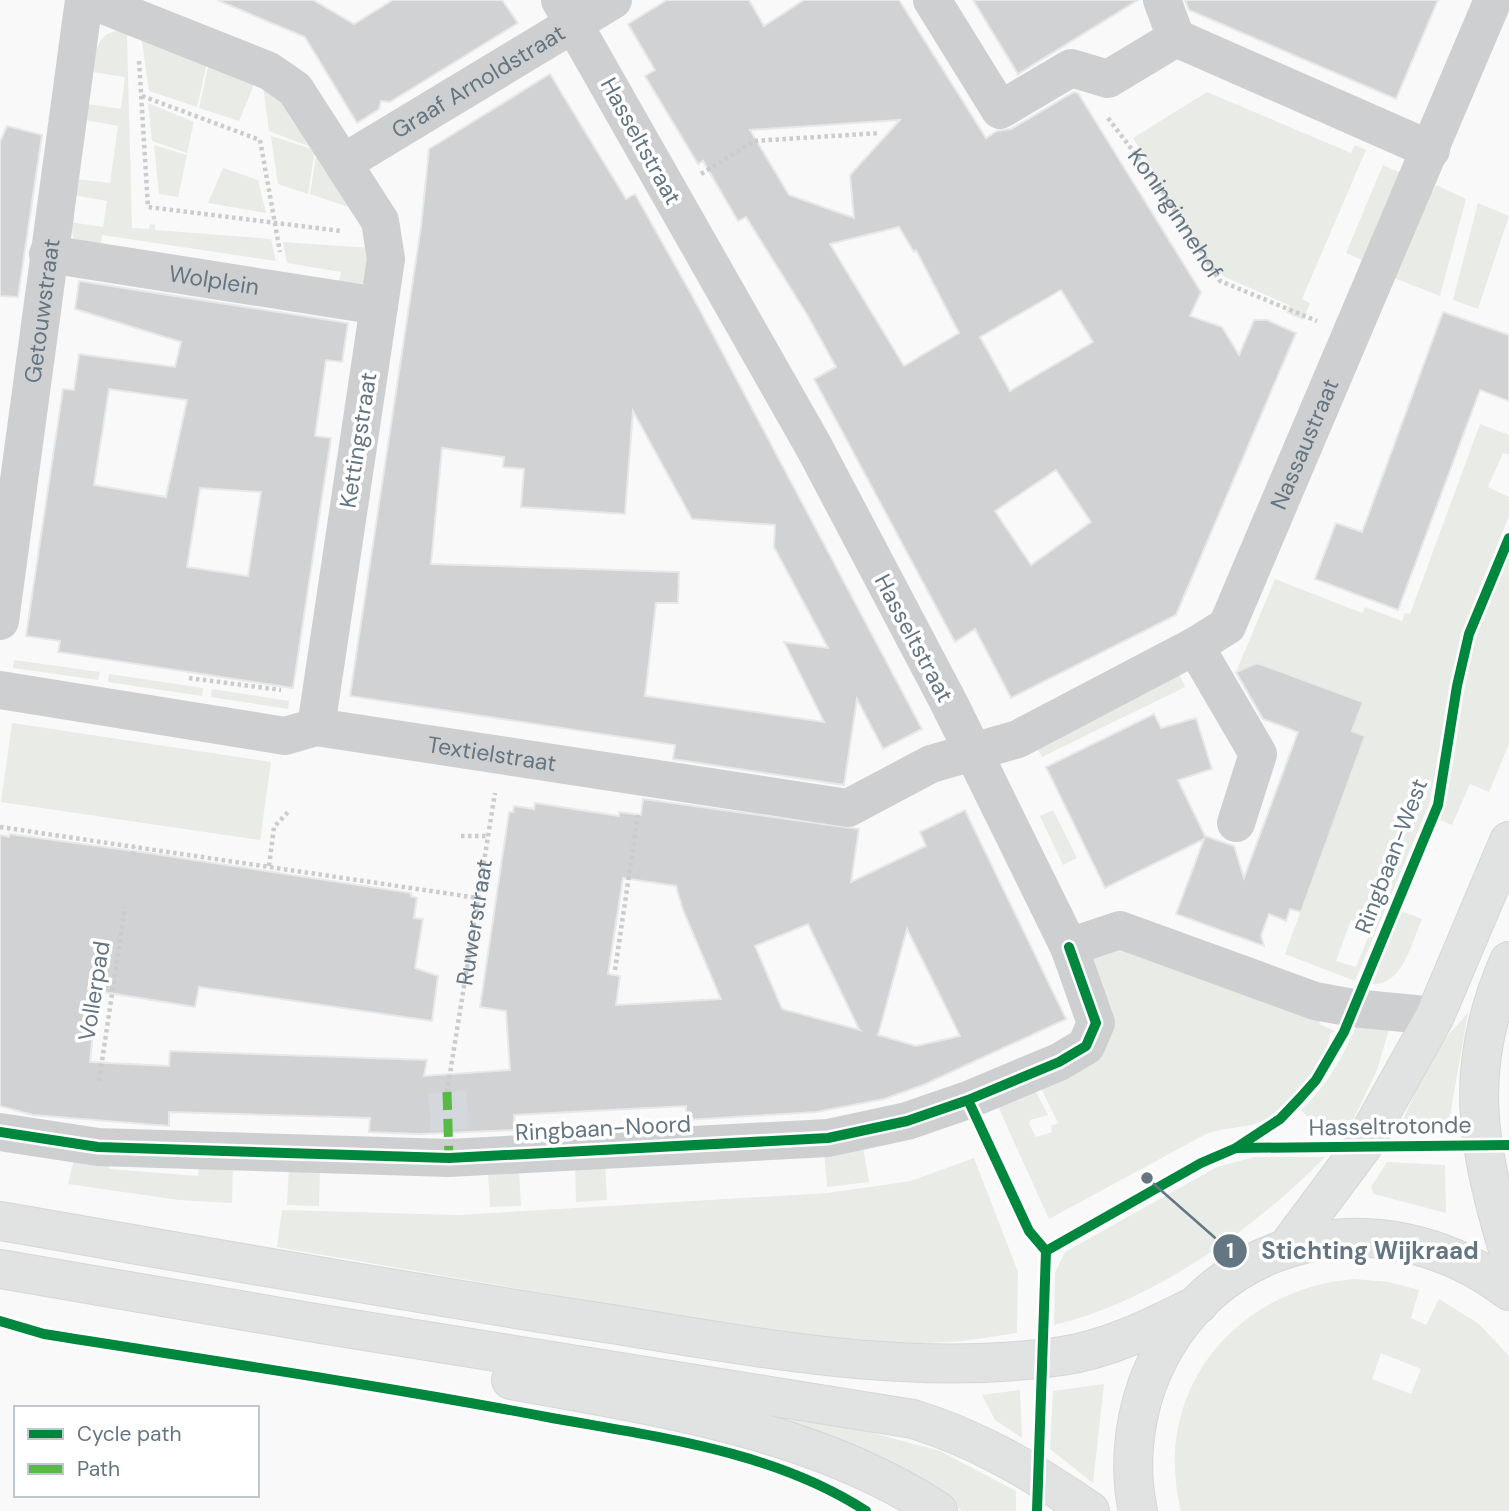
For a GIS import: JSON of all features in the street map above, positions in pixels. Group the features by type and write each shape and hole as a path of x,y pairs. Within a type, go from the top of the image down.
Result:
{"main road":[{"path":"1286,1249 1362,1147 1435,1016 1509,841"},
{"path":"1509,961 1494,996 1477,1084 1484,1165 1509,1253"},
{"path":"0,1221 513,1309 755,1347 901,1365 1066,1356 1143,1332 1199,1304 1240,1272 1286,1249 1304,1242 1345,1237 1404,1241 1461,1260 1509,1291"},
{"path":"0,1269 913,1419 949,1430 1038,1475 1090,1511"},
{"path":"1138,1511 1133,1456 1140,1406 1167,1343 1199,1304"},
{"path":"453,1344 481,1375 670,1409 810,1448 918,1498 938,1511"}],"street":[{"name":"Getouwstraat","path":"0,621 84,0"},
{"path":"91,0 277,77 295,89 343,163"},
{"name":"Graaf Arnoldstraat","path":"343,163 568,12 613,0"},
{"path":"932,0 1000,110 1071,68 1108,79 1176,38"},
{"path":"1162,0 1176,38 1431,150"},
{"name":"Nassaustraat","path":"972,752 1018,739 1195,646 1227,626 1493,0"},
{"name":"Hasseltstraat","path":"568,12 814,447 972,752 1069,947"},
{"name":"Kettingstraat","path":"316,727 386,259 380,221 343,163"},
{"name":"Wolplein","path":"48,254 379,306"},
{"path":"1195,646 1258,754 1236,823"},
{"name":"Textielstraat","path":"0,690 285,736 316,727 848,808 931,764 972,752"},
{"path":"1069,947 1120,930 1315,1001 1353,1008 1435,1016"},
{"name":"Ringbaan-Noord","path":"0,1132 98,1147 449,1145 828,1138 907,1121 968,1100 1059,1062 1086,1045 1096,1023 1069,947"}],"path":[{"path":"136,18 148,207 382,236"},
{"path":"142,96 260,140 276,223 285,291"},
{"path":"670,193 754,141 880,133"},
{"path":"615,970 644,775"},
{"path":"269,866 274,827 289,811"},
{"path":"0,827 478,898"},
{"path":"461,836 488,836"},
{"path":"133,855 134,847"}],"shaded area":[{"path":"119,30 133,35 127,36 132,228 149,229 150,224 155,225 155,230 271,239 276,261 102,235 100,250 74,241 70,222 103,227 107,201 74,195 77,179 110,183 118,126 85,120 88,104 121,109 125,77 92,72 101,40 111,32"},
{"path":"141,36 207,63 197,107 149,91"},
{"path":"209,63 255,82 239,121 199,108"},
{"path":"263,85 276,91 316,149 269,131"},
{"path":"1207,92 1351,153 1355,145 1366,150 1302,299 1310,303 1303,320 1286,313 1289,305 1225,277 1213,268 1133,138"},
{"path":"148,103 194,122 187,153 152,141"},
{"path":"271,136 315,150 308,194 278,184"},
{"path":"154,145 187,155 178,197 159,194"},
{"path":"317,150 354,209 310,194"},
{"path":"1383,165 1405,175 1367,262 1346,253"},
{"path":"223,168 258,180 266,213 208,203"},
{"path":"1436,185 1466,199 1440,296 1387,275 1424,188 1433,191"},
{"path":"1478,203 1509,216 1478,309 1453,300"},
{"path":"283,242 371,248 365,283 338,286 341,272 287,263"},
{"path":"1480,424 1509,435 1509,455 1503,453 1488,487 1509,497 1509,516 1461,634 1429,805 1355,981 1285,954 1343,796 1340,781 1348,783 1354,766 1351,751 1359,754 1365,737 1346,728 1357,719 1363,702 1287,674 1283,681 1275,669 1257,663 1236,672 1275,579 1362,613 1365,607 1402,621 1405,613 1410,614","holes":["1351,920 1372,928 1356,967 1336,961"]},
{"path":"1509,555 1509,744 1489,792 1470,784 1452,825 1440,820 1450,781 1470,661 1482,620"},
{"path":"14,660 100,672 98,680 13,668"},
{"path":"1178,671 1185,687 1042,757 1036,745"},
{"path":"109,674 203,688 202,696 108,682"},
{"path":"212,689 289,701 288,709 211,697"},
{"path":"12,723 271,762 260,840 1,802"},
{"path":"1053,810 1077,858 1063,865 1040,816"},
{"path":"1401,911 1422,919 1409,951 1391,978 1370,984"},
{"path":"1123,942 1324,1011 1319,1024 1335,1031 1330,1034 1323,1056 1314,1070 1269,1117 1254,1124 1206,1134 1049,1219 996,1102 1032,1084 1048,1115 1030,1120 1029,1124 1036,1137 1052,1132 1051,1126 1058,1123 1038,1082 1110,1011 1090,957"},
{"path":"1468,1013 1449,1121 1402,1122 1433,1052"},
{"path":"1391,1023 1377,1070 1353,1120 1310,1120 1301,1110 1334,1070 1357,1024"},
{"path":"863,1147 869,1182 827,1187 824,1151"},
{"path":"75,1155 109,1159 109,1169 198,1176 199,1166 233,1167 232,1203 179,1200 68,1184"},
{"path":"1255,1157 1325,1157 1267,1210 1200,1259 1128,1299 1054,1325 1055,1273 1065,1252 1217,1167"},
{"path":"974,1158 1018,1272 1017,1333 963,1341 907,1344 781,1334 277,1247 282,1210 458,1215 828,1193 911,1181"},
{"path":"1387,1162 1445,1165 1446,1213 1374,1194 1371,1187"},
{"path":"605,1164 607,1200 576,1202 575,1166"},
{"path":"289,1168 320,1170 319,1206 287,1205"},
{"path":"519,1169 521,1206 490,1207 488,1171"},
{"path":"1354,1279 1389,1282 1419,1290 1411,1318 1426,1325 1439,1299 1479,1324 1509,1356 1509,1511 1181,1511 1175,1467 1179,1426 1191,1387 1212,1354 1239,1325 1273,1303 1311,1287","holes":["1381,1353 1421,1369 1411,1394 1372,1379"]},
{"path":"1104,1384 1093,1483 1050,1449 1053,1391"},
{"path":"1020,1390 1022,1438 995,1420 982,1395"},
{"path":"735,1411 851,1427 940,1451 1016,1491 1016,1511 962,1511 928,1488"}],"building":[{"path":"217,0 313,0 354,24 393,0 502,0 518,23 390,102 381,101 379,109 357,123 305,37"},
{"path":"667,0 749,0 764,26 804,0 899,0 986,138 997,131 1011,129 1074,92 1078,93 1201,292 1190,316 1222,327 1239,355 1254,320 1267,320 1296,333 1176,615 1011,698 975,629 955,642 814,379 836,367 808,316 746,217 738,221 703,161 698,164 645,76 655,70 628,24","holes":["900,120 850,175 854,218 789,195 750,130","899,227 914,252 916,250 959,333 904,366 830,244","1061,290 1093,342 1010,391 980,337","1056,470 1091,522 1031,565 995,511"]},
{"path":"973,0 1138,0 1018,74"},
{"path":"1185,0 1438,0 1396,99 1189,10"},
{"path":"550,74 626,199 635,194 695,301 922,729 883,749 857,699 844,785 673,759 675,745 350,696 421,227 429,149","holes":["633,411 692,519 775,525 774,547 828,648 784,642 824,722 645,696 656,603 678,603 679,572 431,564 442,448 504,457 503,467 524,469 521,507 625,514"]},
{"path":"7,126 42,135 18,297 0,296 0,142"},
{"path":"79,281 348,323 342,362 326,360 315,436 331,438 293,688 58,652 60,641 26,636 63,389 74,390 79,354 175,367 181,342 75,309","holes":["109,389 187,400 166,497 94,485","200,488 261,492 248,576 187,567"]},
{"path":"1443,312 1509,335 1509,401 1480,390 1398,610 1315,579 1336,523 1362,532"},
{"path":"1257,663 1363,702 1352,731 1365,736 1301,912 1290,909 1286,921 1269,914 1261,935 1264,946 1176,914 1204,839 1105,888 1046,767 1154,714 1161,728 1196,718 1212,769 1178,780 1205,836 1234,846 1244,878 1298,732 1263,719 1236,672"},
{"path":"643,799 859,829 851,882 926,846 920,832 965,810 1066,1019 923,1085 884,1099 816,1112 686,1120 686,1106 514,1115 515,1130 420,1134 369,1132 370,1118 169,1112 169,1126 33,1115 0,1106 0,835 9,837 10,834 141,852 411,893 411,896 417,898 414,918 423,919 415,968 438,976 432,1021 199,987 195,1007 97,991 90,1062 169,1066 170,1051 427,1060 424,1076 510,1070 506,1011 480,1007 509,812 513,812 514,806 534,809 535,803 619,816 619,812 641,815","holes":["623,878 676,886 683,910 721,999 616,1005 620,976 608,974","808,924 860,1030 782,1009 755,946","907,929 960,1036 916,1046 878,1035"]}],"tunnel":[{"path":"447,1092 450,1133"}],"marked path":[{"path":"447,1092 449,1158"}],"cycle path":[{"name":"Ringbaan-West","path":"1236,1148 1280,1119 1300,1098 1316,1080 1344,1032 1438,805 1457,686 1469,634 1509,538"},
{"path":"0,1132 98,1147 449,1158 828,1138 907,1121 968,1100 1059,1062 1086,1046 1096,1023 1069,947"},
{"path":"968,1100 1029,1231 1046,1251 1037,1511"},
{"name":"Hasseltrotonde","path":"1046,1251 1201,1163 1236,1148 1509,1145"},
{"path":"0,1321 44,1334 362,1384 674,1440 754,1460 793,1474 866,1511"}],"place":[{"name":"Stichting Wijkraad","path":"1147,1178"}]}
